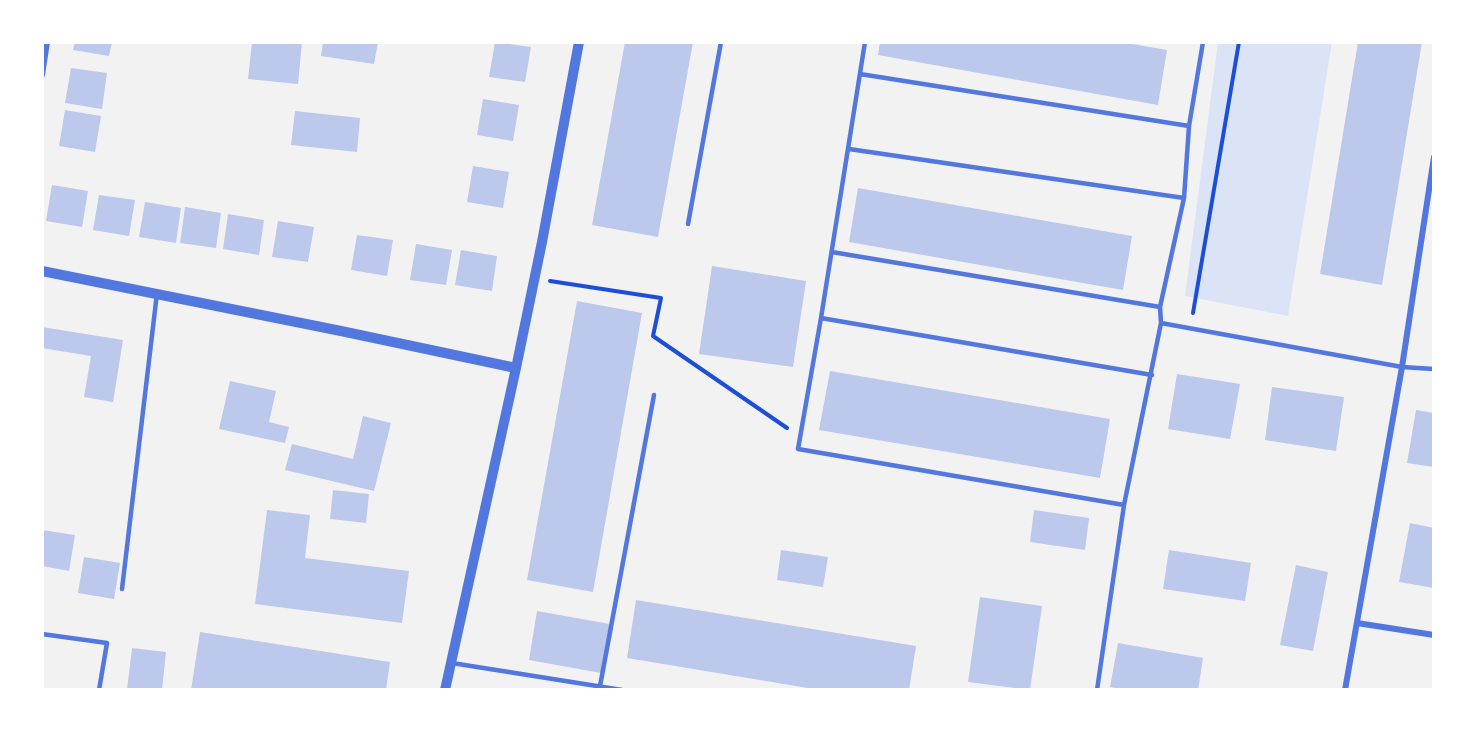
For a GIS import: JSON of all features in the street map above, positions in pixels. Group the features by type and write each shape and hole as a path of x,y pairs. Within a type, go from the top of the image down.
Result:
{"street":[{"path":"42,75 47,42"},
{"path":"445,690 535,278 579,42"},
{"path":"1345,690 1402,367 1434,157"},
{"path":"42,271 516,368"},
{"path":"1356,623 1434,635"}],"lane":[{"path":"688,224 721,42"},
{"path":"865,42 798,449 1124,505"},
{"path":"1097,690 1124,505 1152,375 1161,323 1160,307 1184,198 1189,126 1203,42"},
{"path":"860,74 1189,126"},
{"path":"849,148 1184,198"},
{"path":"832,252 1160,307"},
{"path":"122,589 157,293"},
{"path":"821,318 1152,375"},
{"path":"1161,323 1402,367 1434,369"},
{"path":"600,686 654,395"},
{"path":"42,634 107,644 99,690"},
{"path":"450,662 622,690"}],"path":[{"path":"1190,328 1239,42"},
{"path":"535,278 661,298 653,336 800,436"}],"shaded area":[{"path":"1218,42 1332,42 1288,316 1185,296"}],"building":[{"path":"75,42 112,42 109,56 73,50"},
{"path":"252,42 302,42 298,84 248,79"},
{"path":"323,42 378,42 374,64 321,56"},
{"path":"495,42 531,47 525,82 489,77"},
{"path":"625,42 693,42 658,237 592,225"},
{"path":"880,42 1121,42 1167,50 1158,105 878,55"},
{"path":"1358,42 1422,42 1382,285 1320,274"},
{"path":"71,68 107,73 102,109 65,103"},
{"path":"483,99 519,105 513,141 477,135"},
{"path":"65,110 101,116 95,152 59,146"},
{"path":"295,111 360,118 357,152 291,145"},
{"path":"473,166 509,172 503,208 467,202"},
{"path":"52,185 88,191 82,227 46,221"},
{"path":"858,188 1132,236 1123,290 849,242"},
{"path":"99,195 135,200 129,236 93,230"},
{"path":"145,202 181,208 176,243 139,237"},
{"path":"185,207 221,213 216,248 180,243"},
{"path":"228,214 264,220 259,255 223,249"},
{"path":"278,221 314,227 308,262 272,257"},
{"path":"357,235 393,240 387,276 351,270"},
{"path":"416,244 452,250 446,285 410,280"},
{"path":"461,250 497,256 492,291 455,285"},
{"path":"712,266 806,281 793,367 699,354"},
{"path":"577,301 642,313 593,592 527,580"},
{"path":"42,327 123,340 113,402 84,397 91,356 42,348"},
{"path":"830,371 1110,419 1100,478 819,430"},
{"path":"1177,374 1240,384 1230,439 1168,429"},
{"path":"230,381 276,391 269,422 289,427 285,443 219,429"},
{"path":"1272,387 1344,397 1336,451 1265,440"},
{"path":"1416,410 1434,413 1434,467 1407,463"},
{"path":"363,416 391,423 374,491 285,470 292,444 353,459"},
{"path":"333,490 369,494 366,523 330,519"},
{"path":"267,510 310,515 305,558 409,571 402,623 255,604"},
{"path":"1034,510 1089,518 1085,550 1030,542"},
{"path":"1410,523 1434,528 1434,588 1399,582"},
{"path":"42,530 75,535 69,571 42,566"},
{"path":"781,550 828,557 823,587 777,580"},
{"path":"1169,550 1251,563 1245,601 1163,589"},
{"path":"84,557 120,563 114,599 78,593"},
{"path":"1296,565 1328,572 1313,651 1280,645"},
{"path":"980,597 1042,606 1030,690 968,682"},
{"path":"636,600 916,646 909,690 820,690 627,658"},
{"path":"537,611 610,624 601,673 529,660"},
{"path":"200,632 390,662 386,690 191,690"},
{"path":"1118,643 1203,658 1198,690 1127,690 1110,687"},
{"path":"132,648 166,652 162,690 127,690"}]}
